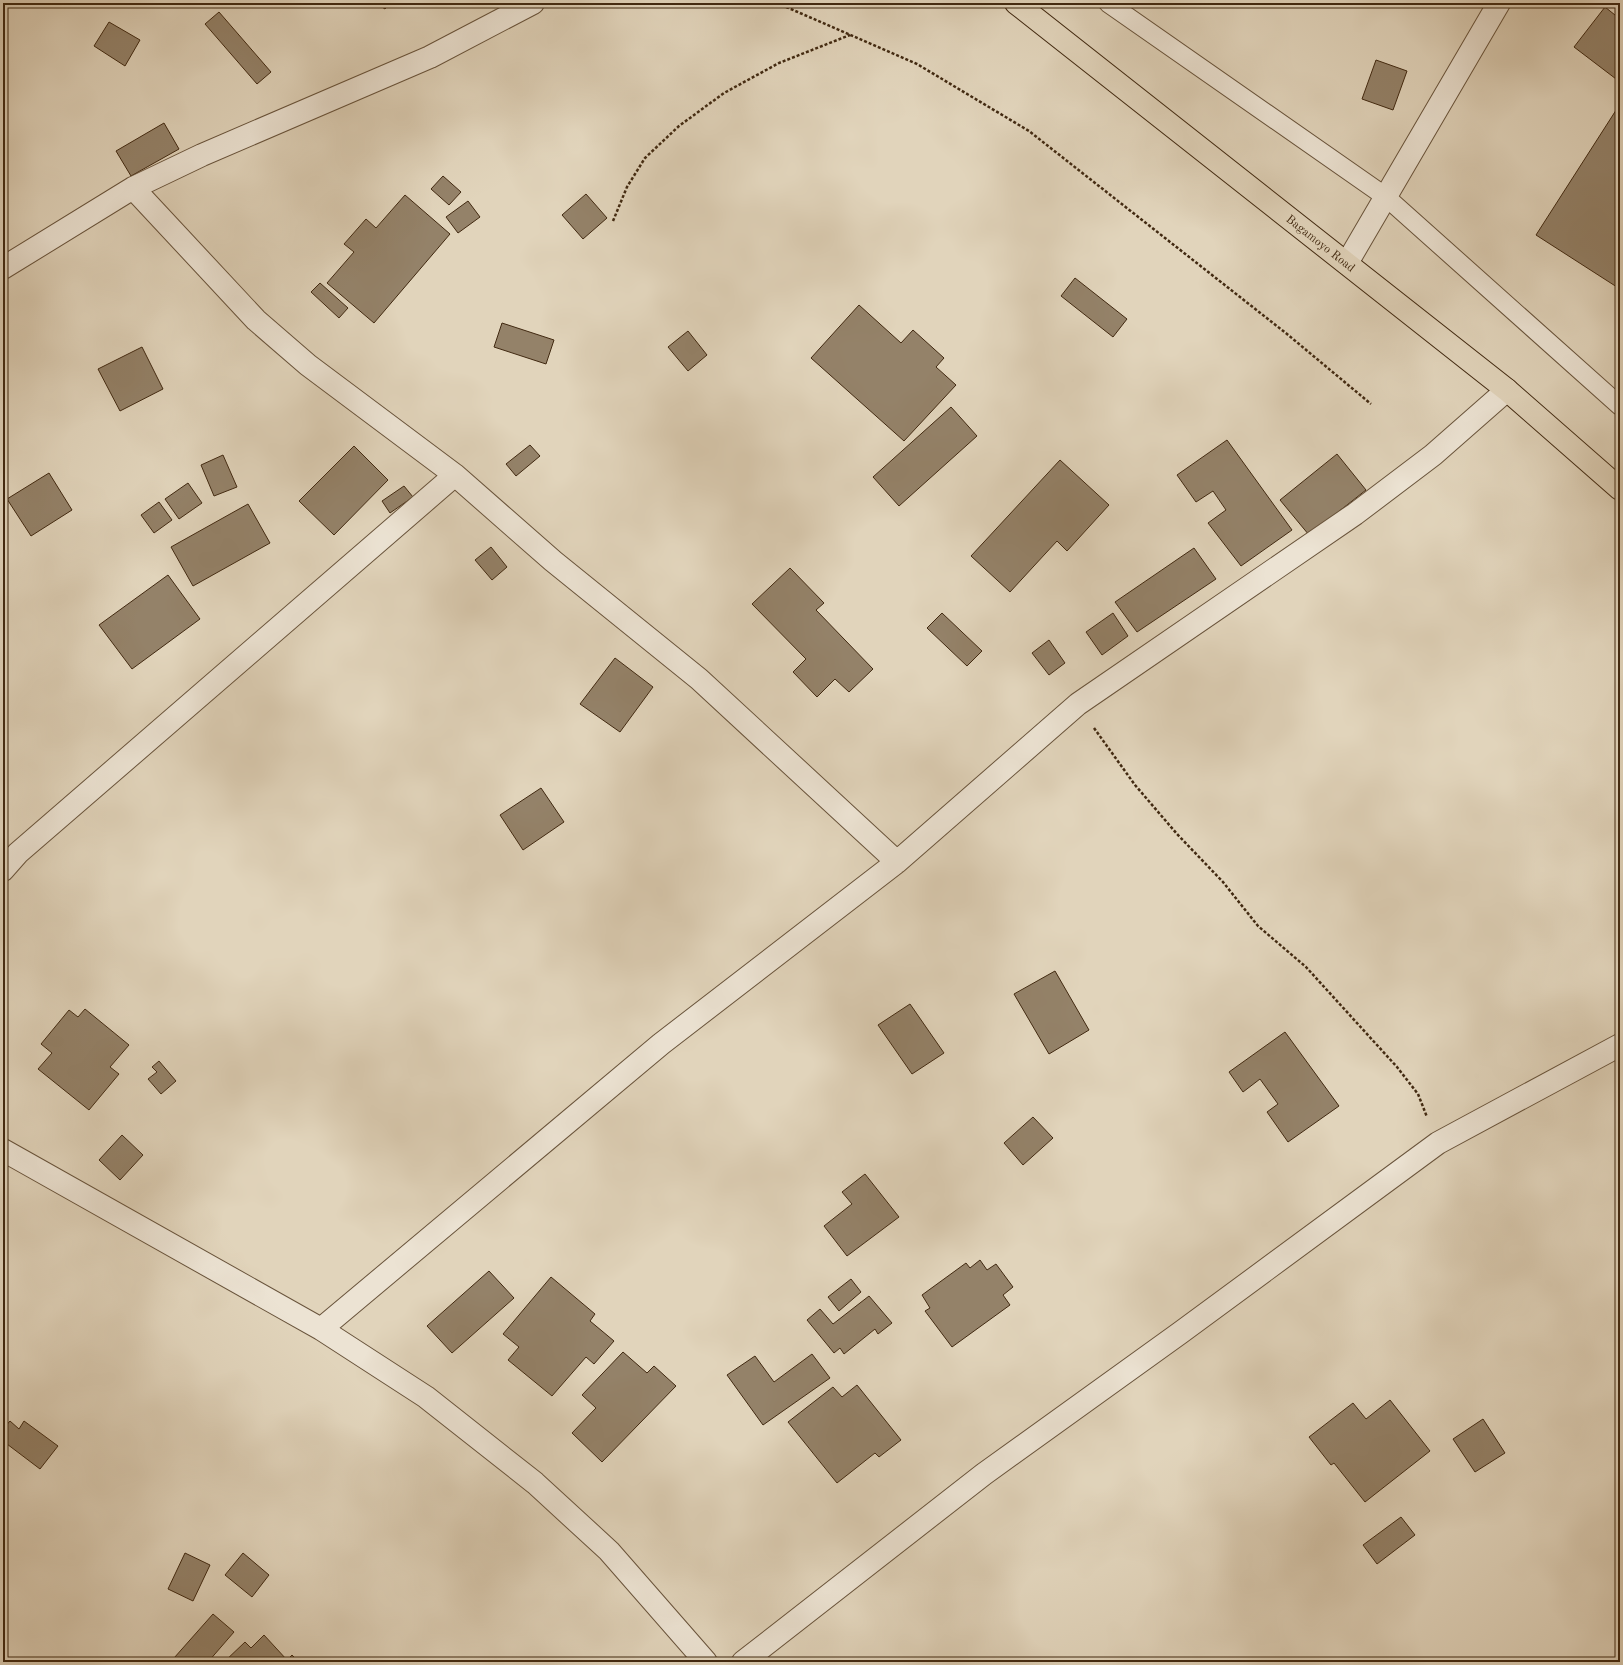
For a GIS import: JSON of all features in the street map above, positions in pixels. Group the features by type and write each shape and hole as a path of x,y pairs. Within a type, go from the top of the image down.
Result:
{"highway":[{"name":"Bagamoyo Road","path":"1018,4 1507,390 1620,489"}],"street":[{"path":"3,268 133,188 202,155 430,57 533,3"},
{"path":"1347,264 1499,3"},
{"path":"133,188 256,320 308,366 455,475 553,561 699,679 896,862"},
{"path":"321,1329 661,1044 896,862 1078,704 1356,514 1433,455 1507,390"},
{"path":"3,870 18,853 455,475"},
{"path":"743,1662 984,1474 1173,1338 1438,1143 1620,1045"},
{"path":"3,1150 321,1329 426,1397 535,1483 609,1551 706,1662"}],"lane":[{"path":"1108,3 1386,197 1620,406"}],"path":[{"path":"777,3 917,64 1029,131 1287,334 1371,404"},
{"path":"613,221 627,187 645,158 678,126 724,93 779,63 851,35"},
{"path":"1078,704 1135,785 1177,834 1223,882 1258,926 1306,967 1397,1067 1418,1094 1438,1143"}],"building":[{"path":"376,3 390,3 385,9"},
{"path":"1605,7 1620,19 1620,82 1574,47"},
{"path":"219,12 271,72 257,84 205,24"},
{"path":"109,22 140,40 125,66 94,46"},
{"path":"1376,60 1407,71 1393,110 1362,99"},
{"path":"1620,104 1620,289 1536,235"},
{"path":"164,123 179,149 131,176 116,151"},
{"path":"443,176 461,192 449,205 431,189"},
{"path":"586,194 607,218 583,239 562,215"},
{"path":"405,195 450,234 374,323 327,283 354,252 344,244 366,219 376,228"},
{"path":"468,201 480,217 458,233 446,217"},
{"path":"1075,278 1127,319 1113,337 1061,296"},
{"path":"320,283 348,308 339,318 311,292"},
{"path":"859,305 901,343 913,330 944,358 936,367 956,385 904,441 811,358"},
{"path":"502,323 554,340 546,364 494,347"},
{"path":"688,331 707,355 688,371 668,347"},
{"path":"142,347 163,389 120,411 98,369"},
{"path":"951,407 977,436 899,506 873,477"},
{"path":"1227,440 1292,530 1241,566 1208,523 1226,510 1213,491 1196,502 1177,475"},
{"path":"530,445 540,456 516,476 506,464"},
{"path":"354,446 388,480 334,535 299,501"},
{"path":"1337,454 1366,490 1309,535 1280,500"},
{"path":"223,455 237,487 214,496 201,465"},
{"path":"1060,460 1109,505 1067,551 1057,541 1010,592 971,556"},
{"path":"49,473 72,510 31,536 7,499"},
{"path":"188,483 202,503 179,519 165,499"},
{"path":"404,486 413,497 390,513 382,501"},
{"path":"159,502 172,520 154,533 141,515"},
{"path":"248,504 270,543 193,586 171,547"},
{"path":"491,547 507,567 492,580 475,560"},
{"path":"1194,548 1216,579 1137,632 1115,602"},
{"path":"790,568 824,603 816,610 873,669 849,692 835,679 817,697 793,672 806,659 752,604"},
{"path":"168,575 200,619 132,669 99,625"},
{"path":"942,613 982,651 967,666 927,628"},
{"path":"1113,613 1128,636 1102,655 1086,632"},
{"path":"1049,640 1065,663 1049,675 1032,653"},
{"path":"615,658 653,687 620,732 580,704"},
{"path":"541,788 564,822 523,850 500,815"},
{"path":"1055,971 1089,1030 1049,1054 1014,994"},
{"path":"910,1004 944,1053 912,1074 878,1025"},
{"path":"85,1009 129,1045 110,1067 119,1074 89,1110 38,1069 52,1053 41,1044 69,1010 78,1017"},
{"path":"1285,1032 1339,1106 1288,1142 1267,1112 1278,1104 1260,1079 1243,1092 1229,1072"},
{"path":"159,1061 176,1081 161,1094 148,1079 157,1072 152,1067"},
{"path":"1033,1117 1053,1138 1023,1165 1004,1143"},
{"path":"122,1135 143,1155 120,1180 99,1160"},
{"path":"865,1174 899,1217 847,1256 824,1226 852,1204 842,1192"},
{"path":"980,1260 987,1270 996,1264 1013,1287 1003,1295 1010,1305 952,1347 925,1311 930,1308 922,1295 966,1263 970,1268"},
{"path":"489,1271 514,1298 452,1353 427,1326"},
{"path":"551,1277 595,1314 590,1321 614,1341 594,1364 586,1357 552,1396 508,1360 519,1347 503,1334"},
{"path":"851,1279 861,1292 839,1311 828,1297"},
{"path":"869,1296 892,1323 878,1334 875,1329 844,1354 840,1348 834,1353 807,1320 820,1309 833,1324"},
{"path":"623,1352 647,1373 654,1366 676,1386 602,1462 572,1433 596,1408 582,1395"},
{"path":"812,1354 830,1378 763,1425 727,1375 755,1356 774,1382"},
{"path":"857,1385 901,1440 879,1457 875,1453 837,1483 788,1422 833,1387 842,1397"},
{"path":"1390,1400 1430,1451 1365,1502 1334,1463 1331,1465 1309,1437 1353,1403 1366,1419"},
{"path":"1483,1419 1505,1453 1475,1472 1453,1439"},
{"path":"10,1421 19,1429 24,1421 58,1446 40,1469 3,1441 3,1429"},
{"path":"1401,1517 1415,1535 1377,1564 1363,1545"},
{"path":"185,1553 210,1565 193,1601 168,1589"},
{"path":"243,1553 269,1575 252,1597 225,1575"},
{"path":"213,1614 234,1632 208,1662 180,1662 174,1658"},
{"path":"264,1635 287,1660 292,1655 299,1662 224,1662 245,1642 251,1648"}]}
